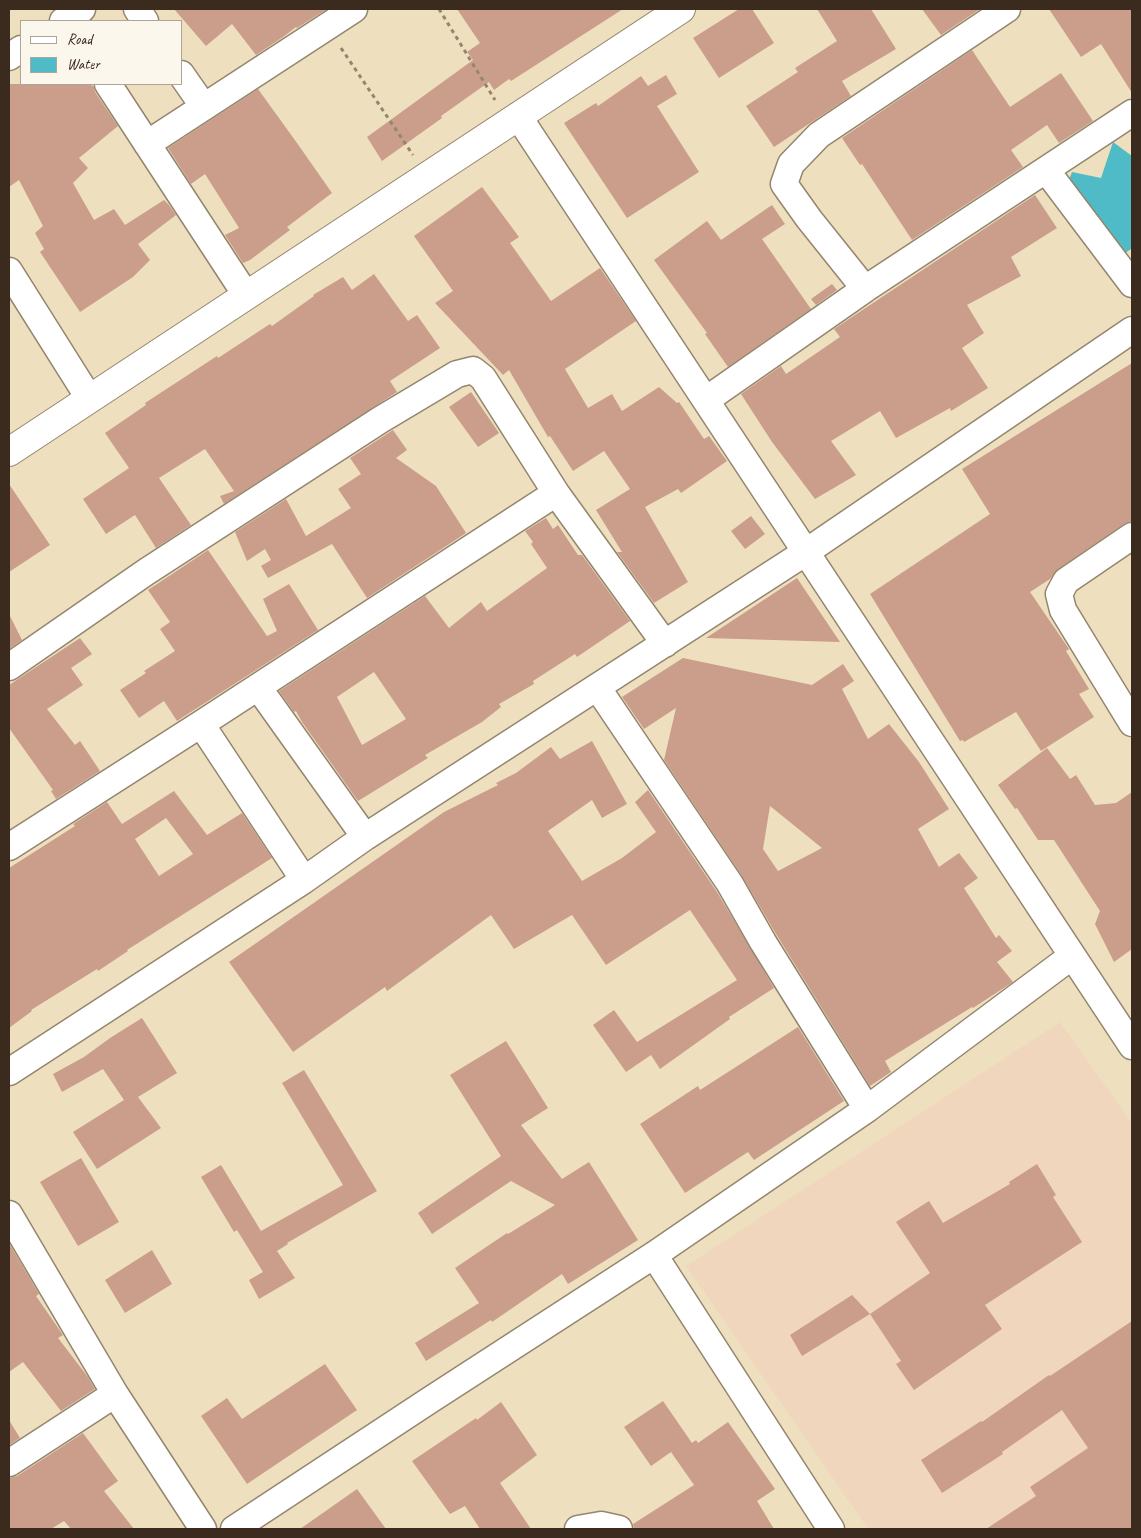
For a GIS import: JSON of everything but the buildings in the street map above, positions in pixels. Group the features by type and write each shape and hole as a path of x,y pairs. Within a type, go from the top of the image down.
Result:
{"street":[{"path":"136,9 144,20"},
{"path":"147,144 354,9"},
{"path":"9,452 681,9"},
{"path":"865,289 809,219 784,184 791,164 819,135 1007,9"},
{"path":"9,57 20,50"},
{"path":"182,75 204,107"},
{"path":"109,85 246,295"},
{"path":"706,400 865,289 1132,113"},
{"path":"514,119 706,400 1132,1046"},
{"path":"1046,170 1132,284"},
{"path":"9,270 89,398"},
{"path":"9,1072 304,880 365,837 806,552 1132,330"},
{"path":"9,667 146,572 380,420 456,374 473,370 484,378 556,493 665,644"},
{"path":"10,845 201,724 556,493"},
{"path":"1132,536 1066,581 1059,594 1063,610 1132,723"},
{"path":"258,687 365,837"},
{"path":"597,687 730,884 763,942 867,1108"},
{"path":"201,724 304,880"},
{"path":"234,1529 654,1255 867,1108 1072,956"},
{"path":"9,1214 115,1394 202,1529"},
{"path":"654,1255 831,1529"},
{"path":"9,1463 115,1394"},
{"path":"578,1529 601,1525 618,1529"}],"path":[{"path":"439,9 514,119"},
{"path":"327,27 427,176"}],"shaded area":[{"path":"1060,1022 1132,1123 1132,1529 868,1529 686,1266"}],"water":[{"path":"1113,142 1132,156 1132,246 1124,254 1067,185 1072,172 1101,178"}]}
